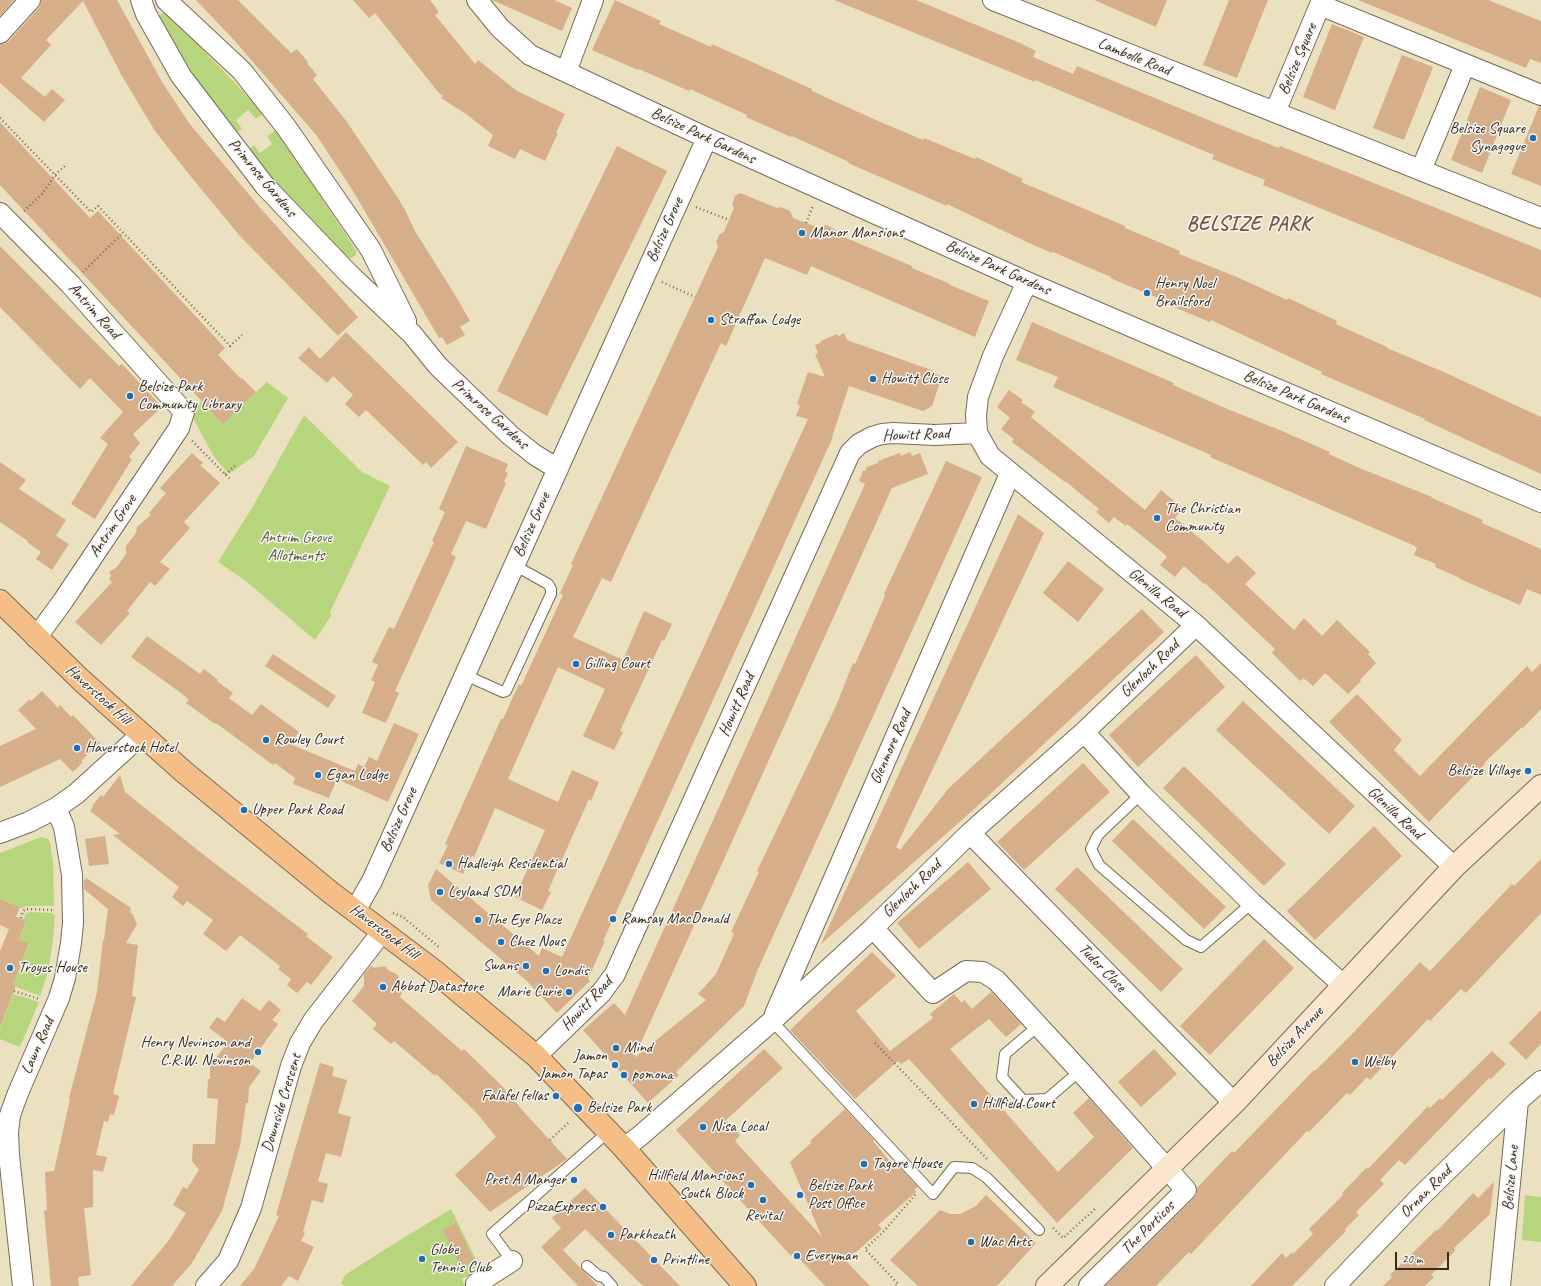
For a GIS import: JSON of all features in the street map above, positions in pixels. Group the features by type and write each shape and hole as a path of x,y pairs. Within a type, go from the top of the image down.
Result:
{"main road":[{"name":"Haverstock Hill","path":"0,601 36,638 170,760 252,829 355,911 433,970 536,1056 624,1148 745,1286"}],"street":[{"path":"0,33 30,0"},
{"name":"Primrose Gardens","path":"141,0 146,14 181,76 265,186 348,273 412,334 438,366 511,436 535,455 558,469"},
{"name":"Primrose Gardens","path":"166,0 242,72 286,127 371,250 412,334"},
{"name":"Belsize Park Gardens","path":"477,0 500,28 530,55 566,72 707,138 1027,282 1541,502"},
{"name":"Lambolle Road","path":"993,0 1275,112"},
{"path":"566,72 587,2"},
{"name":"Belsize Square","path":"1541,96 1465,65 1321,2 1275,112 1541,218"},
{"path":"1421,170 1465,65"},
{"name":"Belsize Grove","path":"355,911 372,881 707,138"},
{"name":"Antrim Road","path":"5,219 70,284 182,420"},
{"name":"Glenilla Road","path":"1027,282 993,356 978,397 976,415 977,433 990,456 1196,626 1454,868"},
{"name":"Antrim Grove","path":"36,638 63,601 182,420"},
{"name":"Howitt Road","path":"536,1056 601,993 615,974 850,453 859,444 872,437 887,434 935,435 977,433"},
{"name":"Glenmore Road","path":"772,1021 1010,474"},
{"name":"Glenloch Road","path":"624,1148 640,1136 772,1021 872,928 970,833 1084,732 1196,626"},
{"path":"1084,732 1141,794 1252,903 1343,985"},
{"path":"0,833 29,822 56,808 76,794 142,734"},
{"name":"Belsize Avenue","path":"1047,1286 1166,1168 1234,1104 1343,985 1454,868 1541,786"},
{"name":"Lawn Road","path":"22,1286 8,1132 10,1115 18,1093 56,1005 65,978 71,943 73,911 72,874 64,828 56,808"},
{"name":"Tudor Close","path":"970,833 1234,1104"},
{"path":"872,928 933,993 966,971 983,972 996,980 1080,1071 1166,1168"},
{"name":"Downside Crescent","path":"206,1286 228,1260 251,1208 291,1066 300,1043 313,1021 382,932"},
{"path":"1518,1101 1541,1082"},
{"name":"Ornan Road","path":"1336,1286 1420,1197 1518,1101"},
{"name":"Belsize Lane","path":"1500,1286 1518,1101"},
{"name":"The Porticos","path":"1089,1286 1186,1190 1166,1168"},
{"path":"477,1286 476,1284 512,1261"}],"lane":[{"path":"465,675 503,692 506,691 551,594 551,589 548,584 514,565"},
{"path":"1141,794 1098,835 1091,849 1099,865 1186,940 1201,948 1252,903"},
{"path":"772,1021 933,1194 954,1168 972,1168 986,1177 1039,1230"},
{"path":"1038,1026 1004,1054 1002,1077 1023,1100 1047,1099 1080,1071"},
{"path":"512,1261 492,1234 608,1132"},
{"path":"587,1266 599,1276 604,1277 612,1286"}],"path":[{"path":"0,118 91,212 98,206 230,346 242,335"},
{"path":"5,219 42,194 55,175 67,164"},
{"path":"679,200 729,220"},
{"path":"70,284 124,233"},
{"path":"667,285 695,298"},
{"path":"182,420 230,479"},
{"path":"225,474 235,466"},
{"path":"21,918 23,911 26,909 73,911"},
{"path":"14,991 56,1005"},
{"path":"875,1043 993,1165"},
{"path":"550,1140 570,1121"},
{"path":"896,1286 898,1284 865,1249 884,1232 924,1184"},
{"path":"1053,1227 1064,1238 1097,1206"}],"green space":[{"path":"162,13 170,16 264,113 256,119 248,110 236,120 242,129 233,135 160,23 159,16"},
{"path":"276,130 356,250 356,255 351,258 345,257 245,152 254,145 260,153 272,144 267,136"},
{"path":"267,382 288,398 254,456 229,474 214,457 192,416 203,398 228,418"},
{"name":"Antrim Grove Allotments","path":"304,415 362,472 390,486 330,612 331,616 315,640 246,581 218,562 252,508"},
{"path":"41,837 48,839 50,842 53,862 54,906 26,906 21,909 20,907 0,899 0,853"},
{"path":"30,912 52,913 55,915 48,972 40,996 16,987 16,985 13,984 29,944 19,940 26,921 24,920 25,914"},
{"path":"13,994 39,1002 20,1047 0,1039 0,1028"},
{"path":"1525,1195 1541,1197 1541,1242 1522,1240"},
{"name":"Globe Tennis Club","path":"451,1209 481,1270 462,1279 465,1286 344,1286 341,1283 345,1275"}],"building":[{"path":"0,0 14,0 0,16"},
{"path":"41,0 117,0 162,82 189,123 262,210 358,317 338,336 239,235 155,131 122,76 83,1 46,40 51,45 21,78 45,97 52,89 65,100 44,122 0,83 0,44 4,44 9,41 39,8"},
{"path":"196,0 238,0 291,53 297,49 308,62 307,63 317,75 313,79 347,122 398,198 415,231 457,298 470,321 460,327 465,335 447,345 442,337 439,338 353,191 317,136 233,39"},
{"path":"353,0 430,0 439,12 435,15 475,64 478,60 517,91 565,114 545,161 520,149 515,159 488,146 493,135 466,114 441,98 443,96 438,92 375,13 369,18"},
{"path":"492,0 554,0 572,8 562,31"},
{"path":"615,0 661,21 659,24 711,47 712,44 812,89 812,91 869,117 923,140 924,138 975,159 976,157 1023,179 1021,182 1180,251 1179,254 1237,277 1287,300 1288,298 1337,321 1336,324 1387,348 1446,373 1541,417 1541,474 1424,420 1425,419 1321,374 1322,372 1211,320 1210,322 1164,303 1165,301 1029,243 947,204 947,206 848,163 849,162 792,136 791,137 746,117 747,115 690,89 689,91 592,50"},
{"path":"834,0 916,0 1020,43 1036,51 1033,57 1073,74 1077,66 1223,126 1279,148 1280,146 1541,250 1541,298 1263,185 1265,180 1212,159 1214,155 1035,80 1035,82"},
{"path":"1094,0 1167,0 1156,27"},
{"path":"1229,0 1268,0 1237,78 1203,65"},
{"path":"1358,0 1488,0 1541,21 1541,63 1530,59 1526,68"},
{"path":"1332,24 1364,37 1335,110 1303,97"},
{"path":"1402,55 1433,67 1404,140 1373,128"},
{"path":"1480,87 1511,100 1482,173 1451,160"},
{"path":"1539,106 1541,106 1541,186 1511,174"},
{"path":"0,122 90,218 98,211 225,348 218,355 256,392 223,424 0,185"},
{"path":"617,146 667,171 547,416 497,391"},
{"path":"740,193 777,208 781,207 790,211 793,218 819,228 826,225 836,230 837,234 989,301 975,337 811,266 807,275 765,258 726,346 721,343 611,582 602,578 573,637 623,660 644,611 672,624 664,641 662,640 620,731 623,732 614,750 583,736 605,689 558,667 508,779 558,802 572,770 599,782 591,801 589,799 548,891 551,892 542,910 515,897 545,830 495,808 474,857 472,856 463,874 439,863 448,845 445,844 501,719 503,719 519,684 521,686 563,595 560,593 573,565 571,564 718,247 716,242 719,235 724,232 734,208 732,204 735,196"},
{"path":"0,246 119,366 122,364 162,407 133,434 140,443 129,457 132,459 95,519 71,504 108,444 100,438 123,412 90,378 80,389 0,307"},
{"path":"1032,322 1174,383 1173,385 1225,408 1330,452 1329,454 1357,467 1432,497 1483,520 1482,523 1541,549 1541,595 1527,589 1520,605 1435,567 1436,564 1414,555 1417,548 1415,546 1210,457 1211,455 1053,387 1058,377 1016,360"},
{"path":"346,332 458,442 431,468 426,462 423,465 366,410 359,417 345,404 353,395 333,376 327,383 298,358 309,347 320,359"},
{"path":"844,333 847,340 934,371 933,373 942,376 932,406 923,411 849,386 833,437 603,941 605,941 588,979 590,981 557,1013 527,981 431,900 428,885 436,869 539,956 542,948 562,957 808,419 796,416 800,406 797,404 808,372 825,377 815,354 818,353 815,345 837,334 839,336"},
{"path":"1009,390 1023,400 1021,402 1035,412 1031,417 1145,510 1161,490 1182,508 1175,518 1228,564 1237,555 1256,573 1245,584 1294,630 1304,618 1322,636 1337,620 1370,652 1368,654 1376,663 1348,694 1325,673 1313,686 1303,678 1300,681 1272,653 1275,649 1205,583 1204,584 1184,566 1175,577 1160,565 1167,557 1162,552 1127,524 1126,526 1114,517 1109,523 1096,512 1099,509 1065,481 1012,442 1014,439 1001,429 1010,418 997,407"},
{"path":"466,446 508,464 505,472 508,473 504,482 506,483 486,529 466,521 451,554 456,557 395,691 399,693 386,723 362,713 375,682 371,680 378,665 372,662 389,627 394,629 434,542 432,541 445,512 439,509"},
{"path":"910,452 912,456 920,453 928,474 892,488 634,1058 706,1000 698,994 716,974 734,934 731,932 759,872 757,871 836,706 853,663 855,664 885,595 884,594 946,461 982,477 758,969 744,1006 676,1072 679,1075 648,1103 583,1030 614,1003 625,1015 865,484 859,481 863,471 865,471 867,467 878,463 878,461 900,453 901,456"},
{"path":"192,453 203,463 200,465 220,483 184,522 190,528 160,562 170,569 155,586 150,582 127,611 130,613 101,645 75,622 112,582 109,579 111,576 109,572 117,567 126,554 126,546 136,533 137,527 151,515 149,513 166,493 160,488"},
{"path":"0,462 26,480 19,489 66,520 56,536 69,544 52,570 36,559 41,552 27,542 28,541 0,522"},
{"path":"1018,514 1044,533 896,847 900,850 949,788 1142,609 1164,632 972,811 821,944"},
{"path":"1068,561 1104,589 1078,622 1043,593"},
{"path":"147,636 200,674 204,669 233,693 229,698 252,715 261,704 299,732 290,744 355,771 358,764 364,767 369,757 377,761 394,723 419,734 388,802 337,779 329,798 293,784 295,778 275,763 273,765 186,703 189,700 181,693 131,657"},
{"path":"273,654 336,696 328,708 265,666"},
{"path":"1196,655 1225,687 1138,767 1109,735"},
{"path":"1541,663 1541,709 1523,728 1522,727 1484,763 1485,764 1429,822 1329,722 1357,694 1402,740 1394,750 1420,776 1527,666 1532,672"},
{"path":"42,691 58,708 60,705 71,717 73,715 100,743 81,761 83,762 73,772 60,759 0,787 0,746 36,729 18,710"},
{"path":"1243,701 1355,806 1329,834 1216,730"},
{"path":"1083,763 1110,792 1024,870 997,842"},
{"path":"1184,766 1286,864 1264,886 1163,788"},
{"path":"120,775 125,792 209,859 308,934 306,936 333,957 311,985 307,982 297,993 287,985 291,979 278,969 280,966 240,935 226,951 203,934 213,920 187,901 183,906 172,897 179,887 113,835 120,834 90,811 101,795 103,797"},
{"path":"1133,819 1226,907 1204,929 1112,841"},
{"path":"1374,826 1402,856 1315,940 1287,911"},
{"path":"105,836 109,864 89,866 85,839"},
{"path":"1541,859 1541,913 1466,993 1461,989 1430,1021 1428,1019 1370,1080 1367,1077 1350,1095 1347,1093 1309,1132 1307,1131 1191,1254 1189,1252 1156,1286 1105,1286 1194,1198 1197,1194 1197,1188 1232,1151 1234,1153 1314,1070 1315,1071 1355,1031 1420,962 1430,971 1512,884 1514,886"},
{"path":"968,862 991,889 919,949 897,923"},
{"path":"1077,867 1183,969 1161,992 1055,889"},
{"path":"86,878 131,908 130,913 132,913 137,924 126,943 138,945 132,996 136,997 113,1094 119,1096 114,1115 110,1114 108,1122 104,1121 96,1155 107,1157 103,1172 93,1170 93,1207 84,1208 91,1275 78,1277 79,1286 51,1286 44,1211 47,1210 45,1172 54,1171 69,1098 97,992 108,909 84,889 84,881"},
{"name":"Troyes House","path":"0,899 20,907 16,917 26,920 19,940 29,943 13,984 16,985 1,1025 0,951 9,929 0,925"},
{"path":"1264,939 1294,968 1210,1055 1180,1026"},
{"name":"Hillfield Court","path":"872,952 896,976 856,1011 890,1051 933,1018 930,1014 954,994 962,1003 964,1000 972,1009 991,992 1021,1024 1006,1037 989,1019 950,1049 1058,1172 1094,1137 1073,1113 1089,1098 1133,1148 1057,1223 909,1059 901,1064 898,1061 855,1099 790,1030"},
{"path":"371,966 374,968 385,966 388,970 398,975 402,992 400,997 462,1051 464,1049 502,1086 567,1159 490,1212 455,1175 496,1137 476,1112 436,1074 435,1076 394,1041 391,1044 373,1029 377,1024 352,1001 364,986 364,974"},
{"path":"242,998 260,1011 269,1000 281,1010 272,1020 278,1024 250,1063 261,1071 249,1087 248,1103 246,1103 240,1146 222,1211 192,1263 172,1286 131,1286 169,1240 186,1213 173,1205 183,1187 187,1189 199,1170 192,1161 193,1144 215,1144 218,1099 207,1098 208,1079 210,1079 210,1066 228,1042 209,1028 217,1017 225,1022"},
{"path":"1541,1010 1541,1044 1526,1060 1509,1043"},
{"path":"764,1049 783,1068 726,1120 740,1135 735,1141 822,1237 790,1162 812,1142 810,1141 845,1109 874,1140 873,1141 896,1169 899,1167 918,1187 914,1190 916,1192 878,1225 882,1229 846,1261 870,1286 825,1286 794,1253 791,1256 676,1130"},
{"path":"1154,1049 1177,1074 1141,1107 1118,1082"},
{"path":"1492,1051 1506,1064 1491,1079 1489,1078 1405,1165 1399,1160 1380,1180 1384,1184 1356,1212 1359,1215 1345,1229 1346,1231 1292,1286 1251,1286 1282,1253 1286,1258 1292,1252 1293,1254 1313,1234 1309,1229 1343,1195 1342,1193 1367,1167 1368,1169 1428,1106 1430,1108 1440,1098 1442,1100"},
{"path":"320,1063 334,1067 332,1076 347,1080 338,1113 351,1117 341,1157 326,1153 318,1181 328,1184 323,1203 312,1200 303,1232 305,1233 301,1241 314,1247 298,1281 289,1276 281,1286 240,1286 254,1269 279,1216 276,1215"},
{"path":"1494,1182 1490,1214 1454,1248 1456,1250 1431,1275 1434,1277 1425,1286 1383,1286 1392,1277 1390,1275 1436,1230 1437,1231 1473,1193 1478,1198"},
{"name":"Parkheath","path":"585,1188 680,1286 643,1286 585,1229 563,1250 598,1286 578,1286 541,1247 561,1228 552,1218"},
{"name":"Wac Arts","path":"986,1195 1036,1243 997,1286 918,1286 890,1260 940,1210 950,1214 960,1214 976,1206"},
{"path":"456,1223 474,1260 460,1267 443,1230"}],"place":[{"name":"Belsize Square Synagogue","path":"1533,138"},
{"name":"Manor Mansions","path":"802,233"},
{"name":"Henry Noel Brailsford","path":"1147,293"},
{"name":"Straffan Lodge","path":"711,320"},
{"name":"Howitt Close","path":"873,379"},
{"name":"Belsize Park Community Library","path":"130,396"},
{"name":"The Christian Community","path":"1157,518"},
{"name":"Gilling Court","path":"576,664"},
{"name":"Rowley Court","path":"266,740"},
{"name":"Haverstock Hotel","path":"77,748"},
{"name":"Belsize Village","path":"1528,771"},
{"name":"Egan Lodge","path":"318,775"},
{"name":"Upper Park Road","path":"244,810"},
{"name":"Hadleigh Residential","path":"449,864"},
{"name":"Leyland SDM","path":"440,892"},
{"name":"Ramsay MacDonald","path":"613,919"},
{"name":"The Eye Place","path":"478,920"},
{"name":"Chez Nous","path":"501,942"},
{"name":"Swans","path":"526,966"},
{"name":"Troyes House","path":"10,968"},
{"name":"Londis","path":"546,971"},
{"name":"Abbot Datastore","path":"383,987"},
{"name":"Marie Curie","path":"569,992"},
{"name":"Mind","path":"616,1048"},
{"name":"Henry Nevinson and C.R.W. Nevinson","path":"258,1052"},
{"name":"Welby","path":"1355,1062"},
{"name":"Jamon Jamon Tapas","path":"615,1065"},
{"name":"pomona","path":"624,1075"},
{"name":"Falafel fellas","path":"556,1096"},
{"name":"Hillfield Court","path":"974,1104"},
{"name":"Belsize Park","path":"578,1108"},
{"name":"Nisa Local","path":"703,1127"},
{"name":"Tagore House","path":"864,1164"},
{"name":"Pret A Manger","path":"574,1180"},
{"name":"Hillfield Mansions South Block","path":"751,1185"},
{"name":"Belsize Park Post Office","path":"800,1195"},
{"name":"Revital","path":"763,1200"},
{"name":"PizzaExpress","path":"603,1207"},
{"name":"Parkheath","path":"611,1235"},
{"name":"Wac Arts","path":"971,1242"},
{"name":"Everyman","path":"797,1256"},
{"name":"Globe Tennis Club","path":"422,1259"},
{"name":"Printline","path":"654,1260"}],"district":[{"name":"BELSIZE PARK","path":"1249,225"}]}
